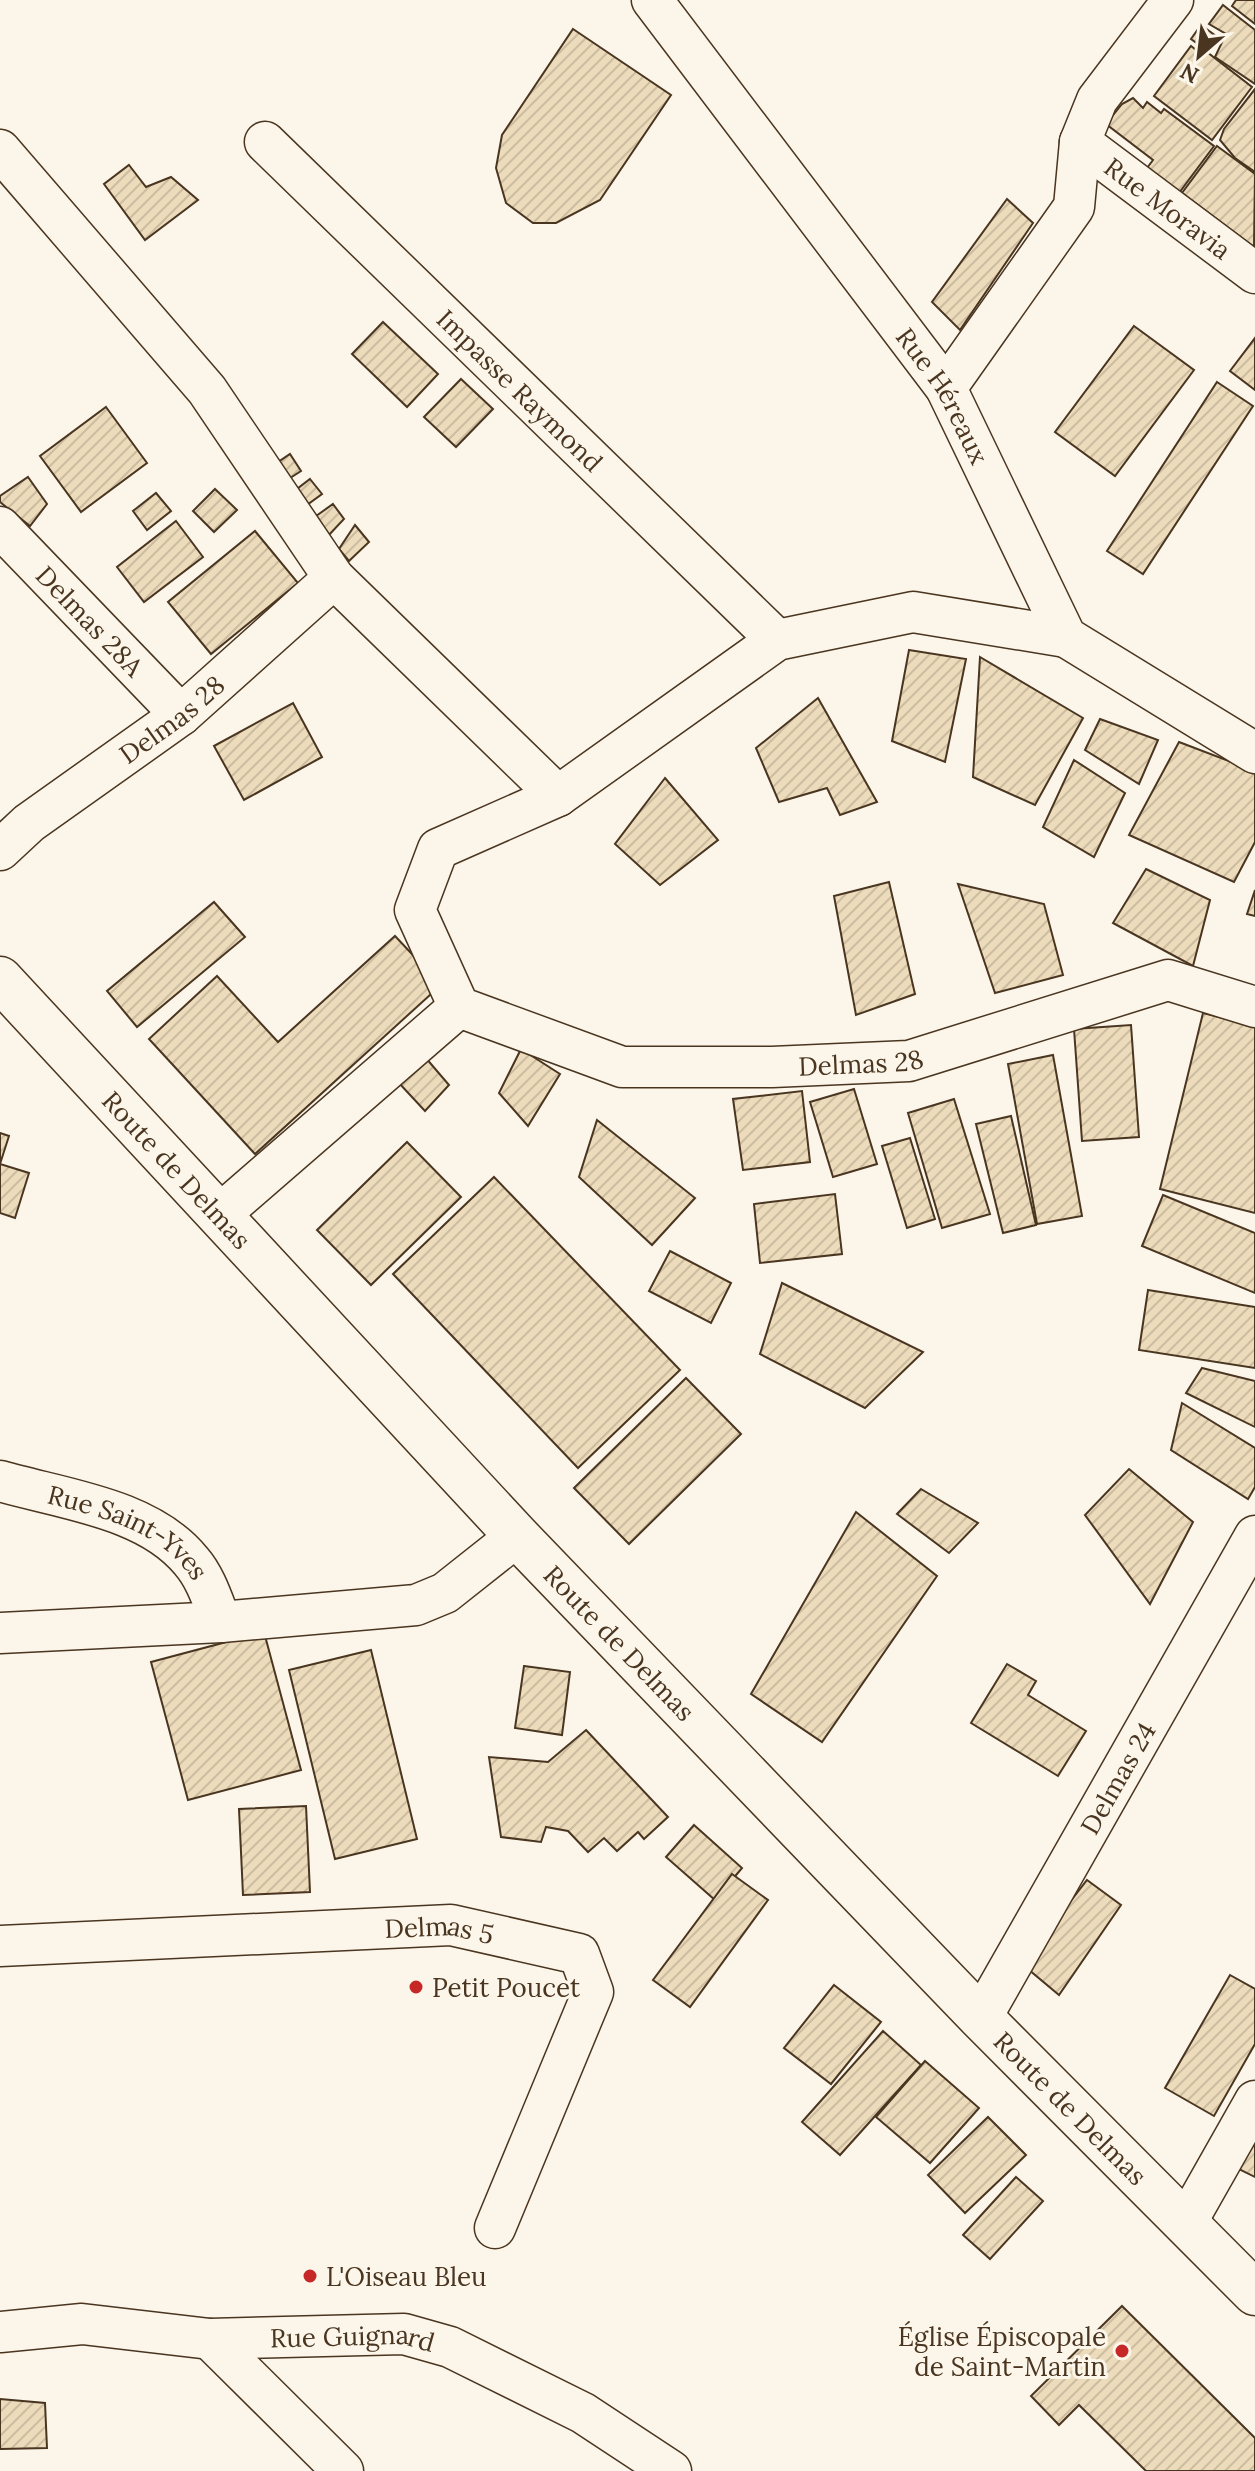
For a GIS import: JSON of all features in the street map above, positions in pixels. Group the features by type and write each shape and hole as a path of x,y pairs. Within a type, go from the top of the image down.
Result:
{"main road":[{"name":"Route de Delmas","path":"0,979 517,1536 981,2018 1255,2293"}],"street":[{"name":"Rue Héreaux","path":"652,0 946,388 1066,637"},
{"path":"946,388 1074,207 1080,142 1097,100 1173,0"},
{"name":"Impasse Raymond","path":"265,142 777,640"},
{"name":"Rue Moravia","path":"1080,142 1255,273"},
{"path":"0,150 207,390 334,578 558,796"},
{"name":"Delmas 28A","path":"0,527 181,715"},
{"name":"Delmas 28","path":"0,850 29,823 181,715 334,578"},
{"path":"218,1216 459,1007 415,910 438,849 558,796 777,640 913,612 1066,637 1255,753"},
{"name":"Delmas 28","path":"459,1007 622,1067 772,1067 909,1061 1168,980 1255,1007"},
{"name":"Rue Saint-Yves","path":"0,1481 133,1519 169,1541 191,1561 221,1622"},
{"path":"0,1633 221,1622 416,1605 445,1593 517,1536"},
{"name":"Delmas 24","path":"981,2018 1254,1540"},
{"name":"Delmas 5","path":"0,1946 451,1925 579,1954 593,1992 495,2228"},
{"path":"1186,2223 1255,2101"},
{"name":"Rue Guignard","path":"0,2332 82,2324 210,2339 404,2334 450,2347 583,2413 671,2471"},
{"path":"210,2339 343,2471"}],"building":[{"path":"1236,0 1255,0 1255,24 1232,6"},
{"path":"1223,5 1255,30 1255,84 1215,57 1226,34 1209,24"},
{"path":"1201,25 1216,36 1206,50 1191,39"},
{"path":"573,29 671,95 600,200 556,223 533,223 506,203 496,168 502,135"},
{"path":"1191,46 1200,53 1203,49 1252,87 1212,140 1154,96"},
{"path":"1255,89 1255,172 1235,158 1220,140 1224,129"},
{"path":"1133,98 1143,108 1147,102 1161,113 1164,109 1214,146 1179,193 1147,168 1153,160 1106,124 1122,104"},
{"path":"1217,146 1255,174 1254,247 1182,193"},
{"path":"129,165 146,187 171,177 198,200 145,240 104,184"},
{"path":"1007,199 1033,223 960,330 932,302"},
{"path":"383,322 438,374 407,407 352,354"},
{"path":"1134,326 1194,370 1115,476 1055,432"},
{"path":"1255,338 1255,390 1230,371"},
{"path":"461,379 493,409 456,447 424,417"},
{"path":"1217,382 1253,406 1143,574 1107,551"},
{"path":"106,407 147,463 81,512 40,456"},
{"path":"290,454 301,471 270,491 259,475"},
{"path":"28,477 47,504 30,526 0,502 0,496"},
{"path":"310,479 322,494 296,513 284,499"},
{"path":"215,489 237,510 214,532 193,511"},
{"path":"156,493 171,511 147,530 133,511"},
{"path":"333,504 344,519 327,537 309,521"},
{"path":"176,521 203,557 144,602 117,567"},
{"path":"355,525 369,542 349,561 339,549"},
{"path":"255,531 298,583 211,654 168,602"},
{"path":"909,650 966,659 945,762 892,741"},
{"path":"980,657 1083,718 1035,805 973,777"},
{"path":"818,698 877,802 840,815 827,788 779,802 756,748"},
{"path":"293,703 322,757 244,800 214,746"},
{"path":"1100,719 1158,740 1139,784 1085,750"},
{"path":"1179,742 1255,771 1255,842 1234,882 1129,835"},
{"path":"1074,760 1125,793 1094,857 1043,827"},
{"path":"665,778 718,840 660,885 615,844"},
{"path":"1146,869 1210,900 1193,966 1113,923"},
{"path":"889,882 915,994 856,1015 834,896"},
{"path":"958,884 1044,904 1063,975 995,993"},
{"path":"1255,890 1255,916 1247,914"},
{"path":"214,902 245,937 137,1027 107,991"},
{"path":"395,936 441,985 255,1154 149,1039 217,976 278,1042"},
{"path":"1203,1013 1255,1026 1255,1213 1160,1189"},
{"path":"1131,1025 1139,1137 1082,1141 1074,1029"},
{"path":"413,1043 449,1085 425,1111 385,1068"},
{"path":"521,1049 560,1074 528,1126 499,1093"},
{"path":"1053,1055 1082,1216 1037,1224 1008,1064"},
{"path":"854,1089 877,1164 833,1177 810,1102"},
{"path":"802,1091 810,1162 743,1170 733,1099"},
{"path":"954,1099 990,1214 942,1228 908,1113"},
{"path":"1011,1116 1036,1225 1003,1233 976,1124"},
{"path":"597,1120 695,1198 652,1245 579,1177"},
{"path":"0,1133 9,1136 0,1164"},
{"path":"910,1138 935,1219 907,1228 882,1146"},
{"path":"407,1142 461,1197 371,1285 317,1230"},
{"path":"0,1164 29,1173 15,1218 0,1213"},
{"path":"494,1177 680,1370 578,1468 393,1274"},
{"path":"835,1194 842,1254 760,1263 754,1204"},
{"path":"1163,1195 1255,1233 1255,1293 1142,1246"},
{"path":"670,1251 731,1283 711,1323 649,1291"},
{"path":"782,1283 923,1352 865,1408 760,1354"},
{"path":"1148,1290 1255,1307 1255,1368 1139,1350"},
{"path":"1202,1368 1255,1381 1255,1427 1186,1393"},
{"path":"686,1378 741,1434 629,1544 574,1488"},
{"path":"1182,1403 1255,1448 1255,1487 1248,1499 1171,1450"},
{"path":"1129,1469 1193,1522 1150,1604 1085,1515"},
{"path":"921,1489 978,1523 949,1553 897,1514"},
{"path":"856,1512 937,1576 822,1742 751,1694"},
{"path":"264,1632 301,1770 188,1800 151,1662"},
{"path":"371,1650 417,1839 335,1859 289,1670"},
{"path":"1007,1664 1036,1681 1028,1695 1086,1731 1058,1776 971,1723"},
{"path":"524,1666 570,1672 562,1735 515,1728"},
{"path":"586,1730 668,1817 644,1839 638,1832 617,1851 604,1838 588,1852 568,1831 546,1827 541,1842 501,1837 489,1757 548,1762"},
{"path":"306,1806 310,1892 243,1895 239,1809"},
{"path":"694,1825 742,1868 715,1900 666,1857"},
{"path":"732,1874 768,1900 690,2007 653,1980"},
{"path":"1087,1880 1121,1905 1059,1995 1022,1964"},
{"path":"1230,1975 1255,1989 1255,2044 1214,2116 1165,2088"},
{"path":"834,1985 881,2022 831,2084 784,2048"},
{"path":"883,2031 921,2065 840,2155 802,2122"},
{"path":"925,2061 979,2108 930,2163 876,2117"},
{"path":"1255,2115 1255,2177 1239,2169 1232,2182 1222,2176"},
{"path":"988,2117 1026,2155 965,2213 928,2175"},
{"path":"1016,2177 1043,2201 990,2259 963,2235"},
{"name":"Église Épiscopale de Saint-Martin","path":"1122,2306 1255,2438 1255,2471 1146,2471 1079,2405 1059,2425 1031,2396"},
{"path":"0,2399 45,2403 47,2448 0,2449"}],"place":[{"name":"Petit Poucet","path":"416,1987"},
{"name":"L'Oiseau Bleu","path":"310,2276"},
{"name":"Église Épiscopale de Saint-Martin","path":"1122,2351"}]}
